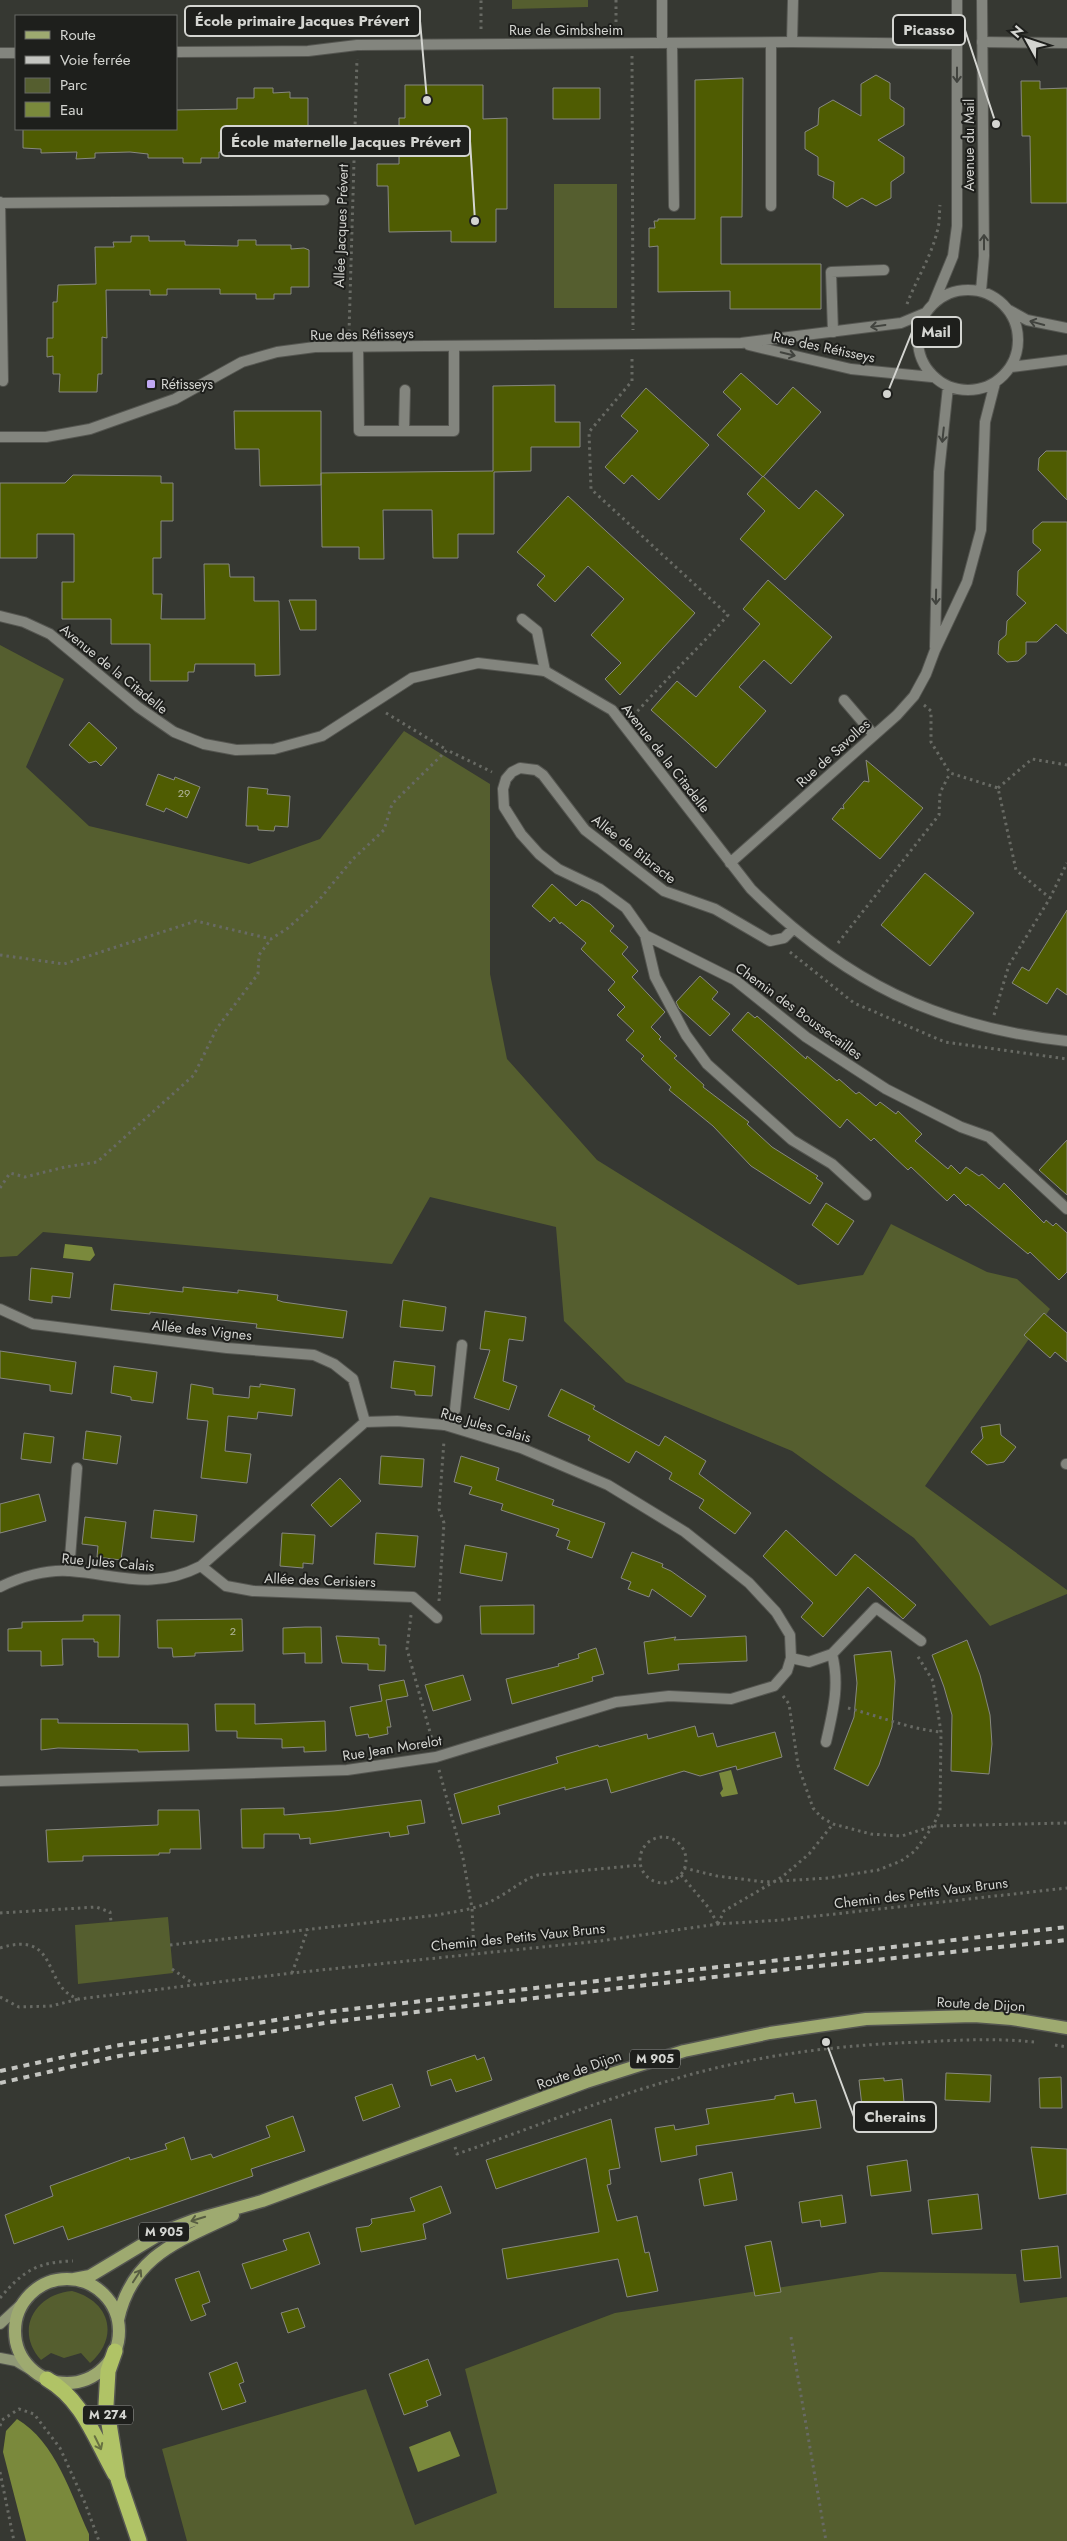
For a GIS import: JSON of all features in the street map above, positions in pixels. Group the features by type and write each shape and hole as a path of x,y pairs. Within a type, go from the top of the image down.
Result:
{"highway":[{"name":"M 274","path":"115,2352 108,2371 106,2398 118,2479"},
{"name":"M 274","path":"42,2376 66,2392 78,2406 118,2479 139,2541"}],"main road":[{"name":"Route de Dijon","path":"74,2280 96,2273 165,2231 194,2220 262,2201 659,2058 740,2038 866,2019 936,2016 1012,2019 1067,2028"},
{"name":"Route de Dijon","path":"118,2320 128,2289 145,2263 172,2244 262,2201"},
{"path":"0,2324 33,2292 52,2281 74,2280 94,2287 103,2293 115,2310 118,2320 115,2352 103,2369 85,2380 72,2382 42,2376 16,2361 0,2358"},
{"path":"26,2300 17,2320 16,2341 27,2364 42,2376"}],"street":[{"path":"662,0 667,43 674,206"},
{"path":"792,42 793,0"},
{"name":"Avenue du Mail","path":"934,302 953,256 957,226 956,0"},
{"name":"Avenue du Mail","path":"981,291 984,256 982,0"},
{"name":"Rue de Gimbsheim","path":"178,52 308,50 357,46 792,42 957,44"},
{"path":"982,42 1067,43"},
{"path":"771,43 771,206"},
{"path":"0,53 15,53"},
{"path":"3,381 1,202 324,200"},
{"path":"833,332 831,272 884,270"},
{"path":"1009,310 1016,323 1017,352 1011,366 995,383 970,391 948,386 932,377 922,363 917,346 918,329 925,313 934,302 946,294 963,289 981,291 996,298 1009,310 1027,320 1067,328"},
{"name":"Rue des Rétisseys","path":"0,436 46,437 90,429 175,400 242,362 278,352 315,347 741,343 901,323 925,313"},
{"name":"Rue des Rétisseys","path":"741,343 852,370 932,377"},
{"path":"353,347 359,431 454,431 454,347"},
{"path":"1011,366 1067,360"},
{"name":"Rue de Savolles","path":"730,863 874,735 914,696 926,674 935,650 967,582 982,530 985,422 995,383"},
{"name":"Rue de Savolles","path":"935,650 939,472 948,386"},
{"path":"404,431 405,390"},
{"name":"Avenue de la Citadelle","path":"0,616 24,622 50,634 157,722 187,738 219,748 255,751 304,742 331,731 412,678 478,663 545,671 612,710 751,888 794,928 828,956 868,981 909,1002 950,1018 1029,1037 1067,1041"},
{"path":"522,619 537,631 545,671"},
{"path":"844,700 874,735"},
{"name":"Allée de Bibracte","path":"506,780 512,772 520,768 536,770 585,830 672,895 715,909 770,941 784,938 794,928"},
{"path":"506,780 503,789 504,807 525,839 558,869 614,898 626,908 645,935 655,977 686,1035 707,1064 792,1140 832,1164 866,1195"},
{"name":"Chemin des Boussecailles","path":"645,935 735,980 822,1047 886,1089 961,1127 990,1137 1066,1208"},
{"name":"Allée des Vignes","path":"0,1309 33,1324 227,1348 314,1356 334,1364 353,1380 365,1422"},
{"path":"445,1425 455,1410 462,1345"},
{"name":"Rue Jules Calais","path":"0,1587 11,1581 42,1573 69,1571 118,1579 160,1581 188,1573 201,1566 365,1422 397,1421 445,1425 521,1448 608,1485 685,1532 748,1583 776,1612 790,1635 791,1658"},
{"path":"69,1571 76,1468"},
{"name":"Allée des Cerisiers","path":"201,1566 226,1586 253,1591 413,1597"},
{"path":"413,1597 437,1618"},
{"path":"774,1686 787,1671 791,1658 809,1662 832,1654 876,1608 921,1641"},
{"path":"826,1742 835,1705 837,1673 832,1654"},
{"name":"Rue Jean Morelot","path":"0,1781 347,1770 436,1757 616,1702 669,1696 731,1700 774,1686"}],"path":[{"path":"481,0 481,45"},
{"path":"616,0 616,44"},
{"path":"625,726 664,681 685,662 728,615 591,489 589,432 632,381 632,44"},
{"name":"Allée Jacques Prévert","path":"353,347 357,46"},
{"path":"901,323 916,279 930,253 938,230 940,202"},
{"path":"914,696 931,710 931,742 950,773 998,788"},
{"path":"371,705 447,750 506,780"},
{"path":"0,1188 10,1173 25,1178 65,1167 97,1162 194,1075 216,1028 258,974 259,956 271,939 288,928 320,900 353,858 384,830 392,804 447,750"},
{"path":"998,788 1032,759 1067,765"},
{"path":"828,956 939,814 940,793 950,773"},
{"path":"998,788 1016,870 1050,898"},
{"path":"990,1029 1008,965 1050,898 1067,863"},
{"path":"0,955 64,964 196,921 271,939"},
{"path":"437,1618 444,1523 439,1510 445,1425"},
{"path":"413,1597 407,1649 463,1858 472,1908 474,1953"},
{"path":"684,1868 766,1882 779,1879 828,1878 878,1870 901,1861 915,1851 933,1826 940,1811 941,1732 933,1681 917,1654 921,1641"},
{"path":"774,1686 789,1704 798,1765 813,1808 821,1817 833,1824 871,1834 902,1836 933,1826 1067,1823"},
{"path":"835,1705 882,1717 916,1730 941,1732"},
{"path":"718,1924 724,1911 779,1879 809,1854 833,1824"},
{"path":"660,1837 668,1838 681,1846 686,1861 680,1875 668,1883 653,1882 647,1878 640,1865 642,1850 646,1844 660,1837"},
{"path":"170,1945 437,1915 472,1908 496,1899 524,1879 538,1875 640,1865"},
{"path":"680,1875 708,1907 718,1924"},
{"name":"Chemin des Petits Vaux Bruns","path":"0,1997 19,2007 51,2006 79,1999 292,1973 600,1940 718,1924 781,1920 1067,1888"},
{"path":"0,1913 96,1907 110,1912 111,1922"},
{"path":"292,1973 308,1929"},
{"path":"0,1948 26,1944 44,1953 61,1989 69,1996 79,1999"},
{"path":"172,1969 195,1985"},
{"path":"450,2132 457,2154 674,2079 766,2057 826,2048 895,2043 981,2039 1037,2042"},
{"path":"1052,2044 1067,2047"},
{"path":"0,2298 24,2273 47,2264 78,2260"},
{"path":"791,2337 826,2541"},
{"path":"0,2426 2,2420 19,2409 34,2414 60,2448 85,2503 99,2541"},
{"path":"0,2472 14,2541"}],"green space":[{"path":"512,0 588,0 588,7 512,9"},
{"path":"554,184 617,184 617,308 554,308"},
{"path":"0,645 64,679 26,767 89,826 249,864 320,839 404,731 490,784 490,974 507,1059 597,1160 798,1285 863,1275 891,1224 987,1272 1017,1279 1050,1309 925,1486 1067,1590 1067,1594 990,1626 914,1538 792,1451 626,1382 564,1321 556,1227 430,1197 392,1264 43,1232 17,1256 0,1257"},
{"path":"168,1917 173,1973 78,1984 75,1925"},
{"path":"880,2272 1016,2274 1020,2303 1067,2297 1067,2541 187,2541 162,2449 366,2389 415,2525 497,2493 465,2369 615,2313"},
{"path":"72,2291 85,2296 102,2311 108,2331 105,2342 99,2353 90,2363 81,2353 64,2358 51,2353 41,2360 33,2349 29,2337 32,2315 48,2299"}],"water":[{"path":"65,1244 92,1247 95,1255 90,1261 63,1258"},
{"path":"731,1770 738,1794 722,1797 720,1793 723,1789 719,1773"},
{"path":"17,2419 31,2429 42,2441 61,2470 89,2534 89,2541 26,2541 3,2452 6,2431"},
{"path":"450,2431 460,2456 418,2472 409,2447"}],"building":[{"path":"876,75 890,83 890,99 904,108 904,125 878,140 904,157 904,173 891,182 891,198 876,206 862,198 847,207 833,198 834,182 818,175 818,157 805,149 805,132 818,125 819,108 833,100 861,116 861,84"},
{"path":"743,78 742,217 721,217 721,264 821,264 821,309 730,309 730,291 658,292 658,246 649,247 649,228 655,228 654,221 658,221 658,219 695,219 695,80"},
{"path":"1021,81 1040,81 1040,89 1067,88 1067,203 1031,203 1030,136 1022,136"},
{"path":"405,85 483,85 483,119 507,118 507,209 496,209 496,242 451,242 451,231 389,232 388,186 377,186 377,164 399,164 399,118 405,118"},
{"path":"254,88 273,88 273,93 290,92 290,98 308,98 308,135 291,136 291,141 273,141 273,146 237,146 237,152 219,152 219,158 201,158 201,163 183,163 183,158 148,158 148,154 130,152 95,153 95,158 76,159 77,152 41,153 41,149 23,148 23,130 178,130 178,110 237,109 237,98 254,98"},
{"path":"553,88 600,88 600,119 553,119"},
{"path":"131,236 149,236 149,241 185,241 185,245 238,246 238,240 256,240 256,245 291,245 291,249 304,248 309,250 309,287 291,287 291,294 274,294 274,299 256,299 256,294 220,294 220,289 167,289 167,295 150,295 150,290 106,290 107,338 102,337 102,374 98,374 97,392 59,392 60,374 53,374 53,356 47,357 47,338 53,338 53,302 57,302 58,285 96,284 95,247 114,247 113,242 131,242"},
{"path":"741,373 777,405 793,387 821,412 763,477 717,435 741,409 723,392"},
{"path":"555,385 555,422 580,422 580,447 531,447 531,471 494,472 494,534 458,534 458,558 433,558 432,510 383,510 384,559 359,559 359,547 322,547 321,473 493,471 493,386"},
{"path":"646,388 709,445 659,500 632,475 624,484 605,467 638,431 621,416"},
{"path":"234,411 321,411 321,485 260,486 259,449 235,449"},
{"path":"1046,451 1067,451 1067,500 1038,470 1039,458"},
{"path":"73,475 161,476 161,483 173,483 173,521 161,521 161,558 153,558 153,594 162,594 161,619 205,619 204,564 229,564 230,577 254,577 254,601 279,601 280,675 255,676 255,664 195,664 194,672 188,672 188,681 150,681 150,644 111,644 111,619 62,619 62,582 74,582 74,534 37,534 37,558 0,558 0,483 65,483"},
{"path":"763,476 799,509 816,490 844,515 785,580 740,539 765,511 747,494"},
{"path":"568,496 695,613 620,695 605,679 621,663 591,635 624,599 588,566 555,602 537,585 545,576 517,552"},
{"path":"1042,522 1067,522 1067,634 1056,624 1037,642 1026,642 1026,654 1018,661 1007,662 998,654 999,641 1006,635 1007,621 1026,603 1017,595 1018,571 1041,550 1033,543 1033,530"},
{"path":"768,580 832,637 791,684 764,660 739,687 766,711 716,768 651,710 677,681 696,697 760,624 743,609"},
{"path":"289,600 316,600 316,630 300,630"},
{"path":"89,722 117,748 101,766 96,761 89,763 69,745"},
{"path":"866,760 923,808 880,859 832,819 841,808 844,809 843,805 864,781 869,782"},
{"path":"158,774 174,780 175,777 200,787 187,818 166,808 164,812 146,805"},
{"path":"248,787 268,789 267,794 290,796 288,827 275,826 274,831 258,830 258,826 246,826"},
{"path":"925,873 974,913 930,966 881,925"},
{"path":"552,884 576,906 582,900 590,904 614,926 610,931 628,947 622,954 638,971 632,977 665,1012 651,1027 661,1037 659,1039 677,1056 674,1058 704,1085 703,1087 749,1122 747,1124 772,1147 818,1176 816,1178 823,1183 810,1204 751,1166 713,1126 669,1090 671,1087 641,1059 644,1056 626,1040 634,1031 617,1015 625,1007 608,990 615,982 581,949 586,943 561,922 560,924 554,917 550,922 532,906"},
{"path":"1067,910 1067,995 1057,988 1047,1004 1012,983 1022,967 1029,971"},
{"path":"700,976 718,992 712,999 730,1014 710,1036 679,1008 676,1002"},
{"path":"748,1012 755,1018 757,1016 806,1059 807,1056 856,1094 859,1092 876,1106 880,1102 896,1114 898,1111 922,1134 915,1141 948,1169 951,1165 960,1174 966,1167 979,1176 982,1174 999,1189 1004,1183 1044,1223 1046,1220 1053,1226 1056,1223 1067,1233 1067,1272 1059,1280 1030,1252 1028,1254 968,1204 966,1206 954,1194 947,1201 911,1167 908,1170 874,1138 871,1141 847,1119 840,1128 732,1030"},
{"path":"1067,1140 1067,1195 1039,1170"},
{"path":"826,1203 854,1221 838,1245 812,1225"},
{"path":"31,1268 73,1273 70,1298 52,1296 52,1303 29,1300"},
{"path":"114,1284 183,1292 183,1287 238,1293 238,1290 278,1295 277,1300 283,1302 347,1311 343,1338 256,1328 257,1324 150,1312 150,1314 111,1310"},
{"path":"403,1300 446,1307 443,1331 400,1327"},
{"path":"485,1311 526,1317 523,1341 509,1339 503,1381 517,1386 509,1410 474,1398 490,1350 480,1349"},
{"path":"1044,1313 1067,1333 1067,1362 1055,1352 1050,1358 1024,1335"},
{"path":"0,1351 76,1362 72,1394 50,1391 50,1385 0,1378"},
{"path":"394,1361 435,1366 432,1396 415,1395 415,1391 391,1388"},
{"path":"114,1366 157,1372 153,1403 131,1400 131,1397 111,1393"},
{"path":"191,1384 213,1388 213,1394 249,1398 250,1386 260,1387 260,1384 295,1389 292,1416 258,1412 257,1419 228,1416 225,1451 251,1454 247,1483 201,1478 208,1421 187,1419"},
{"path":"561,1389 595,1406 593,1409 659,1446 665,1436 706,1461 699,1474 751,1513 735,1534 699,1508 704,1500 669,1479 672,1473 636,1451 629,1463 588,1440 590,1436 548,1416"},
{"path":"1000,1424 1001,1435 1016,1447 1004,1462 987,1465 971,1452 983,1438 981,1427"},
{"path":"86,1431 121,1436 117,1464 83,1459"},
{"path":"24,1433 54,1437 51,1463 21,1459"},
{"path":"381,1456 424,1459 422,1487 379,1484"},
{"path":"461,1456 499,1468 496,1480 554,1500 552,1505 605,1523 592,1558 567,1549 570,1541 556,1536 559,1529 501,1510 503,1504 469,1494 472,1487 454,1482"},
{"path":"340,1478 361,1501 331,1527 311,1505"},
{"path":"39,1494 46,1521 0,1533 0,1504"},
{"path":"154,1510 197,1515 194,1542 151,1538"},
{"path":"85,1517 126,1522 121,1560 97,1557 98,1546 82,1544"},
{"path":"786,1530 836,1576 855,1554 916,1605 903,1619 868,1587 823,1637 801,1617 813,1603 763,1556"},
{"path":"282,1533 315,1535 313,1564 303,1563 303,1568 280,1566"},
{"path":"376,1533 418,1536 415,1567 374,1564"},
{"path":"465,1545 507,1553 502,1581 460,1573"},
{"path":"632,1552 663,1564 662,1567 671,1571 706,1596 691,1617 652,1589 649,1597 628,1589 631,1582 621,1578"},
{"path":"534,1605 534,1634 481,1634 480,1606"},
{"path":"83,1615 120,1615 119,1657 98,1657 98,1642 94,1642 94,1639 62,1639 63,1665 41,1666 41,1651 8,1651 8,1629 22,1628 22,1622 83,1621"},
{"path":"242,1619 243,1651 195,1653 195,1656 173,1657 172,1648 158,1648 157,1620"},
{"path":"321,1627 322,1663 305,1663 305,1653 283,1654 283,1628"},
{"path":"336,1636 379,1638 379,1645 386,1645 385,1671 368,1670 368,1664 342,1663"},
{"path":"746,1636 747,1661 678,1664 679,1670 648,1674 644,1642 676,1637 674,1640"},
{"path":"967,1640 980,1675 990,1715 992,1744 989,1774 951,1771 952,1715 932,1655"},
{"path":"596,1648 604,1674 592,1677 593,1681 512,1704 506,1679 559,1666 558,1664 579,1658 578,1654"},
{"path":"891,1651 895,1681 892,1727 879,1765 868,1786 834,1769 854,1717 857,1683 854,1655"},
{"path":"463,1675 471,1700 433,1711 425,1685"},
{"path":"404,1680 408,1696 386,1700 391,1727 387,1727 388,1734 369,1738 368,1734 356,1736 350,1707 382,1701 379,1685"},
{"path":"215,1704 255,1704 255,1724 325,1721 326,1751 304,1752 304,1747 282,1748 282,1739 237,1738 237,1731 216,1731"},
{"path":"41,1719 58,1719 58,1723 188,1724 189,1751 138,1752 138,1750 58,1748 41,1750"},
{"path":"695,1726 698,1737 713,1733 717,1747 775,1732 782,1757 737,1770 736,1766 700,1776 684,1771 611,1793 607,1779 565,1790 565,1787 498,1806 500,1814 462,1824 454,1794 558,1763 556,1757 598,1745 599,1747 647,1734 648,1739"},
{"path":"421,1800 425,1823 407,1826 409,1834 390,1837 389,1832 310,1844 310,1838 300,1839 299,1834 264,1834 264,1848 242,1848 241,1809 284,1808 284,1815"},
{"path":"158,1810 199,1810 201,1849 170,1849 170,1853 159,1853 159,1855 83,1856 83,1861 48,1862 46,1830 158,1825"},
{"path":"475,2055 477,2060 484,2057 492,2080 456,2092 451,2079 431,2086 427,2071"},
{"path":"946,2073 991,2075 990,2102 945,2100"},
{"path":"1061,2077 1062,2108 1040,2108 1039,2078"},
{"path":"884,2078 884,2081 902,2079 904,2102 892,2104 895,2130 865,2132 859,2080"},
{"path":"392,2084 400,2107 363,2121 355,2097"},
{"path":"793,2093 795,2103 816,2100 821,2128 696,2146 697,2155 661,2162 655,2128 674,2125 675,2130 709,2124 706,2109 775,2099 775,2096"},
{"path":"293,2116 305,2151 251,2169 253,2176 68,2240 63,2226 14,2244 5,2215 53,2196 50,2186 129,2157 130,2160 167,2149 165,2144 184,2137 191,2160 211,2154 213,2158 270,2137 266,2126"},
{"path":"611,2119 620,2168 609,2170 611,2184 607,2185 617,2221 637,2216 645,2253 649,2252 658,2291 627,2297 618,2259 507,2279 502,2249 599,2232 586,2158 496,2189 486,2160"},
{"path":"1031,2147 1067,2149 1067,2194 1039,2199"},
{"path":"907,2160 911,2191 871,2196 867,2166"},
{"path":"732,2172 737,2200 704,2206 699,2179"},
{"path":"441,2186 451,2213 423,2224 426,2239 361,2252 356,2228 369,2226 372,2223 371,2219 415,2211 410,2198"},
{"path":"978,2194 982,2229 932,2234 928,2200"},
{"path":"842,2195 846,2223 821,2227 820,2220 802,2223 799,2202"},
{"path":"309,2232 320,2264 251,2289 242,2264 287,2250 283,2240"},
{"path":"771,2241 781,2292 755,2296 745,2246"},
{"path":"1058,2246 1061,2278 1024,2281 1021,2250"},
{"path":"199,2271 210,2302 202,2305 206,2315 191,2321 175,2279"},
{"path":"298,2308 305,2327 288,2333 281,2313"},
{"path":"428,2359 441,2395 426,2401 428,2406 404,2415 389,2374"},
{"path":"237,2362 244,2382 239,2384 246,2402 222,2410 209,2373"}],"railway":[{"path":"0,2071 114,2046 326,2012 1067,1927"},
{"path":"0,2083 119,2056 331,2022 723,1976 1067,1940"}],"place":[{"name":"École primaire Jacques Prévert","path":"427,100"},
{"name":"Picasso","path":"996,124"},
{"name":"École maternelle Jacques Prévert","path":"475,221"},
{"name":"Rétisseys","path":"151,384"},
{"name":"Mail","path":"887,394"},
{"name":"Cherains","path":"826,2042"}]}
